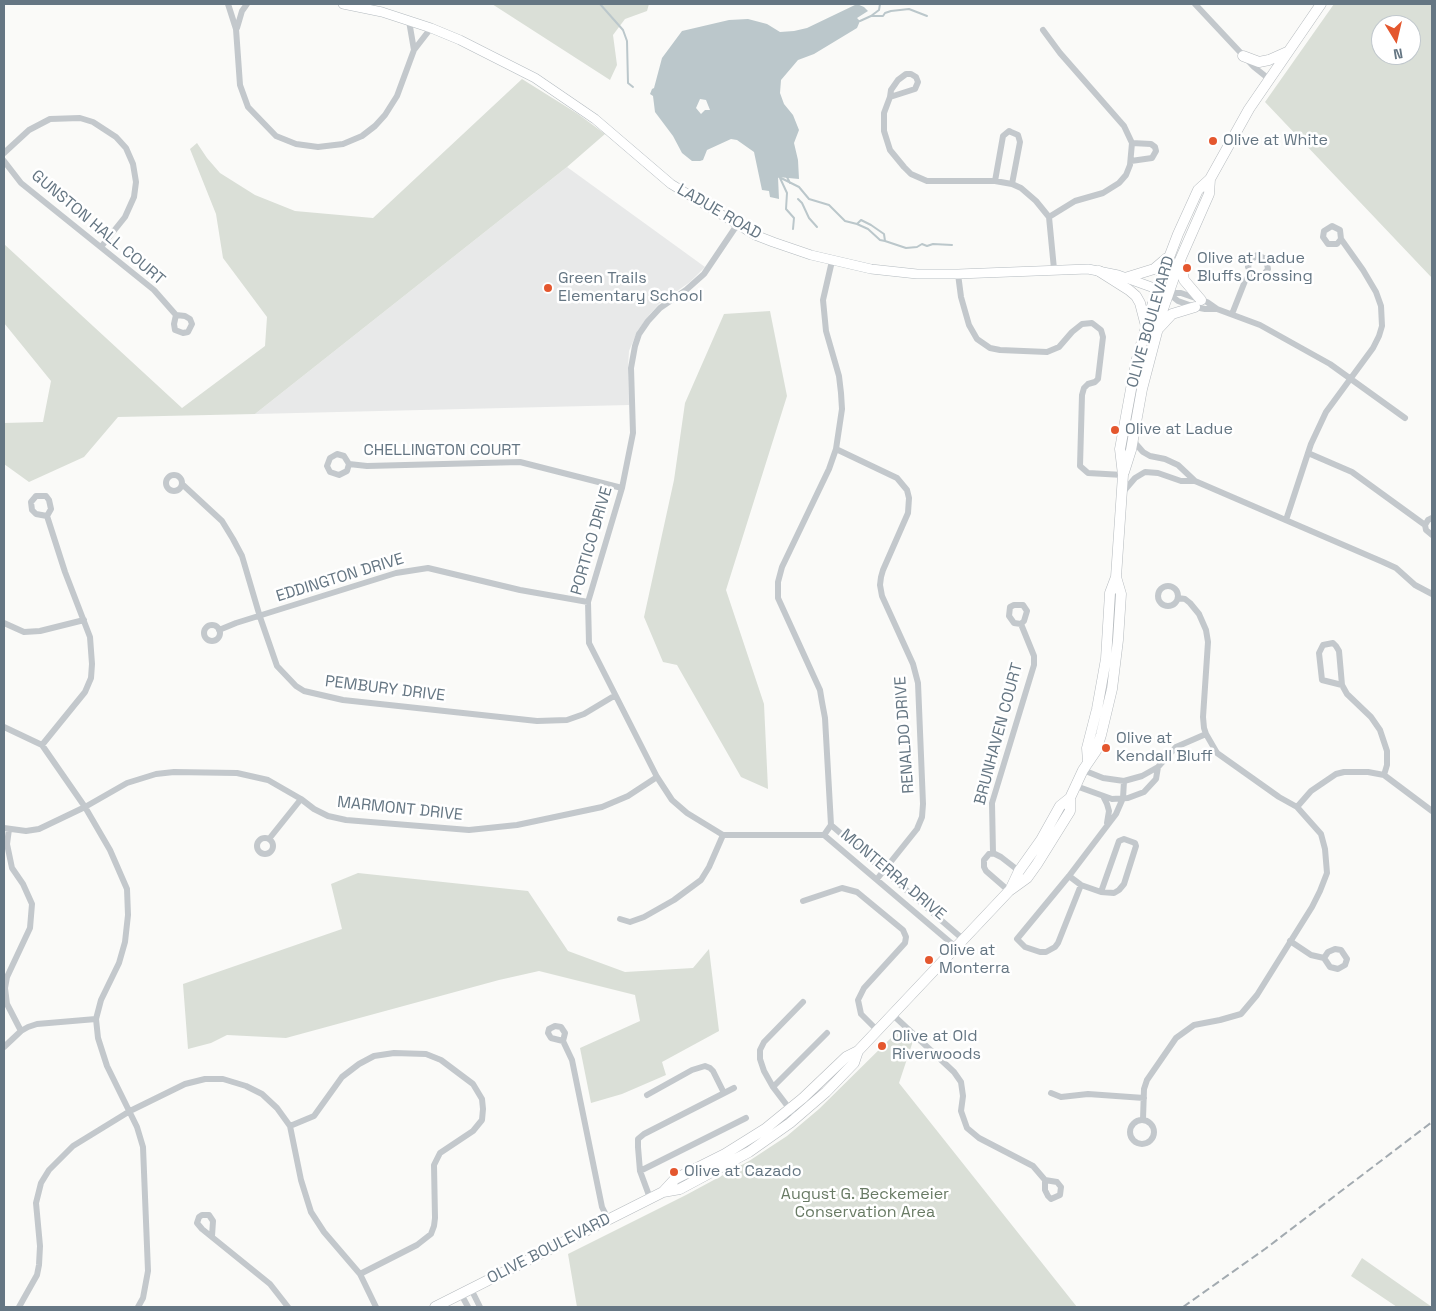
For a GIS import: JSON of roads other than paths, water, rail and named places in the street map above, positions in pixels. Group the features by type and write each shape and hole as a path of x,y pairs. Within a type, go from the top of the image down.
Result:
{"main road":[{"name":"LADUE ROAD","path":"343,4 382,12 431,28 460,40 543,83 595,119 671,184 755,235 832,261 871,269 917,274 958,274 1076,268 1099,271 1125,278 1168,293"},
{"name":"OLIVE BOULEVARD","path":"1009,891 1019,871 1041,840 1060,806 1070,798 1085,766 1087,748 1097,710 1106,659 1110,594 1116,577 1122,475 1120,449 1131,386 1157,289 1198,190 1210,179 1233,135 1268,79 1321,4"},
{"path":"1243,56 1259,62 1288,52"},
{"name":"OLIVE BOULEVARD","path":"1122,475 1131,450 1142,389 1168,293 1180,260 1209,194 1210,179"},
{"path":"1125,278 1154,269 1170,255"},
{"path":"1157,330 1172,314 1198,303 1184,280 1180,260"},
{"path":"1099,271 1136,296 1140,303 1146,326"},
{"name":"OLIVE BOULEVARD","path":"663,1192 675,1179 744,1142 790,1109 846,1057 858,1051 1009,891 1027,878 1049,847 1070,811 1070,798"},
{"name":"OLIVE BOULEVARD","path":"435,1307 650,1198 663,1192 680,1189 727,1165 771,1138 826,1092 854,1063 858,1051"}],"street":[{"path":"228,4 236,29 240,85 248,107 276,136 296,144 318,147 343,144 362,136 375,126 385,115 397,96 414,50 431,28"},
{"path":"236,29 242,11 247,4"},
{"path":"1195,4 1243,56 1268,79"},
{"path":"409,21 414,50"},
{"path":"1043,30 1060,53 1124,126 1132,143 1131,161 1126,175 1111,189 1075,201 1049,217"},
{"path":"890,97 914,89 918,82 916,77 909,74 902,76 894,85 884,114 884,131 890,150 911,174 928,181 937,182 995,181 1012,184 1030,195 1049,217 1054,269"},
{"path":"4,153 29,130 50,119 80,118 93,122 116,137 126,148 133,164 136,182 134,197 125,217 101,247"},
{"path":"995,181 1004,136 1009,131 1018,135 1020,142 1012,184"},
{"path":"1131,161 1152,158 1156,151 1155,147 1150,144 1132,143"},
{"name":"GUNSTON HALL COURT","path":"4,161 21,183 154,290 176,315"},
{"name":"PORTICO DRIVE","path":"722,835 687,813 672,800 657,777 588,643 588,602 622,488 633,434 631,368 639,334 660,308 686,290 704,274 737,225"},
{"path":"1286,520 1308,453 1326,412 1380,336 1382,317 1376,292 1364,270 1341,239"},
{"path":"824,835 831,825 825,718 817,683 778,598 778,582 779,574 829,469 836,449 842,408 841,393 839,376 826,330 823,300 832,261"},
{"path":"1232,314 1245,281 1251,273"},
{"path":"958,274 964,310 969,325 978,339 990,348 1047,352 1059,347 1082,324 1092,323 1101,330 1098,379 1084,388 1082,395 1080,466 1088,473 1122,475"},
{"path":"1168,293 1181,293 1198,303 1260,325 1315,354 1404,418"},
{"path":"1133,437 1143,452 1178,465 1195,481 1384,562 1396,568 1415,585 1432,594"},
{"name":"RENALDO DRIVE","path":"836,449 897,478 907,490 909,498 908,513 883,570 880,586 882,596 913,664 918,683 922,817 917,829 877,879"},
{"path":"1308,453 1348,469 1425,525 1426,530 1432,535"},
{"name":"CHELLINGTON COURT","path":"348,464 367,466 520,462 622,488"},
{"path":"1121,495 1134,478 1144,472 1158,473 1181,481 1195,481"},
{"name":"PEMBURY DRIVE","path":"182,484 222,521 233,539 242,556 277,666 296,686 304,691 353,701 537,721 568,720 584,714 614,696"},
{"path":"42,745 85,692 91,678 92,664 90,637 65,572 47,516"},
{"path":"1425,525 1432,518"},
{"name":"EDDINGTON DRIVE","path":"219,630 396,573 428,568 520,590 588,602"},
{"path":"1143,1119 1144,1089 1147,1080 1176,1038 1194,1025 1241,1014 1258,995 1312,907 1327,873 1325,849 1321,834 1297,807 1279,797 1216,753 1204,728 1208,642 1206,630 1200,614 1185,599 1178,598"},
{"path":"4,623 24,632 40,631 84,620"},
{"name":"BRUNHAVEN COURT","path":"1009,891 984,867 986,857 993,853 992,803 1034,665 1034,656 1021,624"},
{"path":"1342,685 1322,680 1319,653 1323,645 1333,644 1338,650 1342,685 1347,694 1380,730 1387,752 1387,765 1384,775"},
{"path":"4,727 42,745 85,807 119,868 127,889 127,931 121,956 101,1000 96,1019 98,1038 107,1066 130,1110 143,1147 148,1271 138,1307"},
{"path":"1085,766 1103,778 1124,781 1142,776 1158,767 1176,747 1206,734"},
{"path":"1076,786 1112,799 1123,798 1144,792 1156,778 1158,767"},
{"path":"1297,807 1311,791 1336,774 1361,771 1384,775 1432,811"},
{"name":"MARMONT DRIVE","path":"6,828 26,831 39,829 139,778 174,772 237,773 268,780 301,799 314,809 328,816 346,820 469,830 517,825 602,808 628,796 657,777"},
{"path":"1081,886 1055,947 1046,952 1040,952 1020,944 1016,940 1069,876 1116,814 1123,798 1124,781"},
{"path":"1103,796 1109,811 1106,827"},
{"path":"269,839 301,799"},
{"name":"MONTERRA DRIVE","path":"831,825 884,871 960,944"},
{"path":"6,828 12,868 23,884 32,904 30,928 7,977 5,988 7,1004 21,1031"},
{"path":"620,920 630,922 644,917 674,900 701,880 709,867 722,835"},
{"name":"MONTERRA DRIVE","path":"722,835 824,835 960,944"},
{"path":"1069,876 1081,886 1100,892 1114,893 1124,884 1136,846 1135,843 1124,839 1120,842 1100,892"},
{"path":"993,853 998,854 1019,871"},
{"path":"803,901 842,888 857,892 903,930 906,937 905,943 864,988 858,1000 861,1014 878,1031"},
{"path":"1290,941 1311,955 1324,958"},
{"path":"796,1118 773,1087 764,1071 760,1059 760,1050 764,1042 803,1002"},
{"path":"892,1015 954,1072 961,1082 963,1096 961,1111 967,1128 988,1143 1033,1166 1045,1180"},
{"path":"4,1047 21,1031 37,1024 96,1019"},
{"path":"773,1087 827,1033"},
{"path":"563,1041 572,1060 602,1207 608,1219"},
{"path":"290,1126 314,1116 342,1077 359,1064 374,1056 394,1053 426,1054 441,1060 473,1084 482,1099 482,1120 473,1131 440,1153 434,1164 435,1218 431,1234 417,1245 360,1274"},
{"path":"647,1095 692,1070 705,1066 710,1068 724,1093"},
{"path":"19,1307 37,1275 39,1265 40,1246 36,1203 44,1176 73,1146 130,1110 185,1084 223,1079 246,1086 262,1094 277,1108 290,1126 301,1180 311,1212 324,1232 360,1274 376,1307"},
{"path":"650,1198 640,1171 638,1140 644,1134 734,1088"},
{"path":"1051,1093 1061,1097 1088,1094 1144,1098"},
{"path":"640,1171 746,1118"},
{"path":"212,1236 270,1284 288,1307"},
{"path":"466,1291 468,1307"},
{"path":"466,1291 480,1307"}],"waterway":[{"path":"600,4 623,30 627,41 628,83 633,87"},
{"path":"860,21 879,10 880,4"},
{"path":"871,16 883,16 891,11 909,9 927,16"},
{"path":"779,177 799,187 809,199 829,205 845,221 857,224 861,220 871,225 884,234 885,241 906,248 917,247 922,244 927,246 933,244 952,245"},
{"path":"787,177 790,183"},
{"path":"780,178 787,193 786,209 794,218 793,229"},
{"path":"798,199 809,218 817,227"},
{"path":"857,224 868,229 880,240 885,241"}],"railway":[{"path":"1183,1307 1265,1249 1432,1122"}],"place":[{"name":"Olive at White","path":"1213,141"},
{"name":"Olive at Ladue Bluffs Crossing","path":"1187,268"},
{"name":"Green Trails Elementary School","path":"548,288"},
{"name":"Olive at Ladue","path":"1115,430"},
{"name":"Olive at Kendall Bluff","path":"1106,748"},
{"name":"Olive at Monterra","path":"929,960"},
{"name":"Olive at Old Riverwoods","path":"882,1046"},
{"name":"Olive at Cazado","path":"674,1172"}],"park label":[{"name":"August G. Beckemeier Conservation Area","path":"865,1204"}]}
